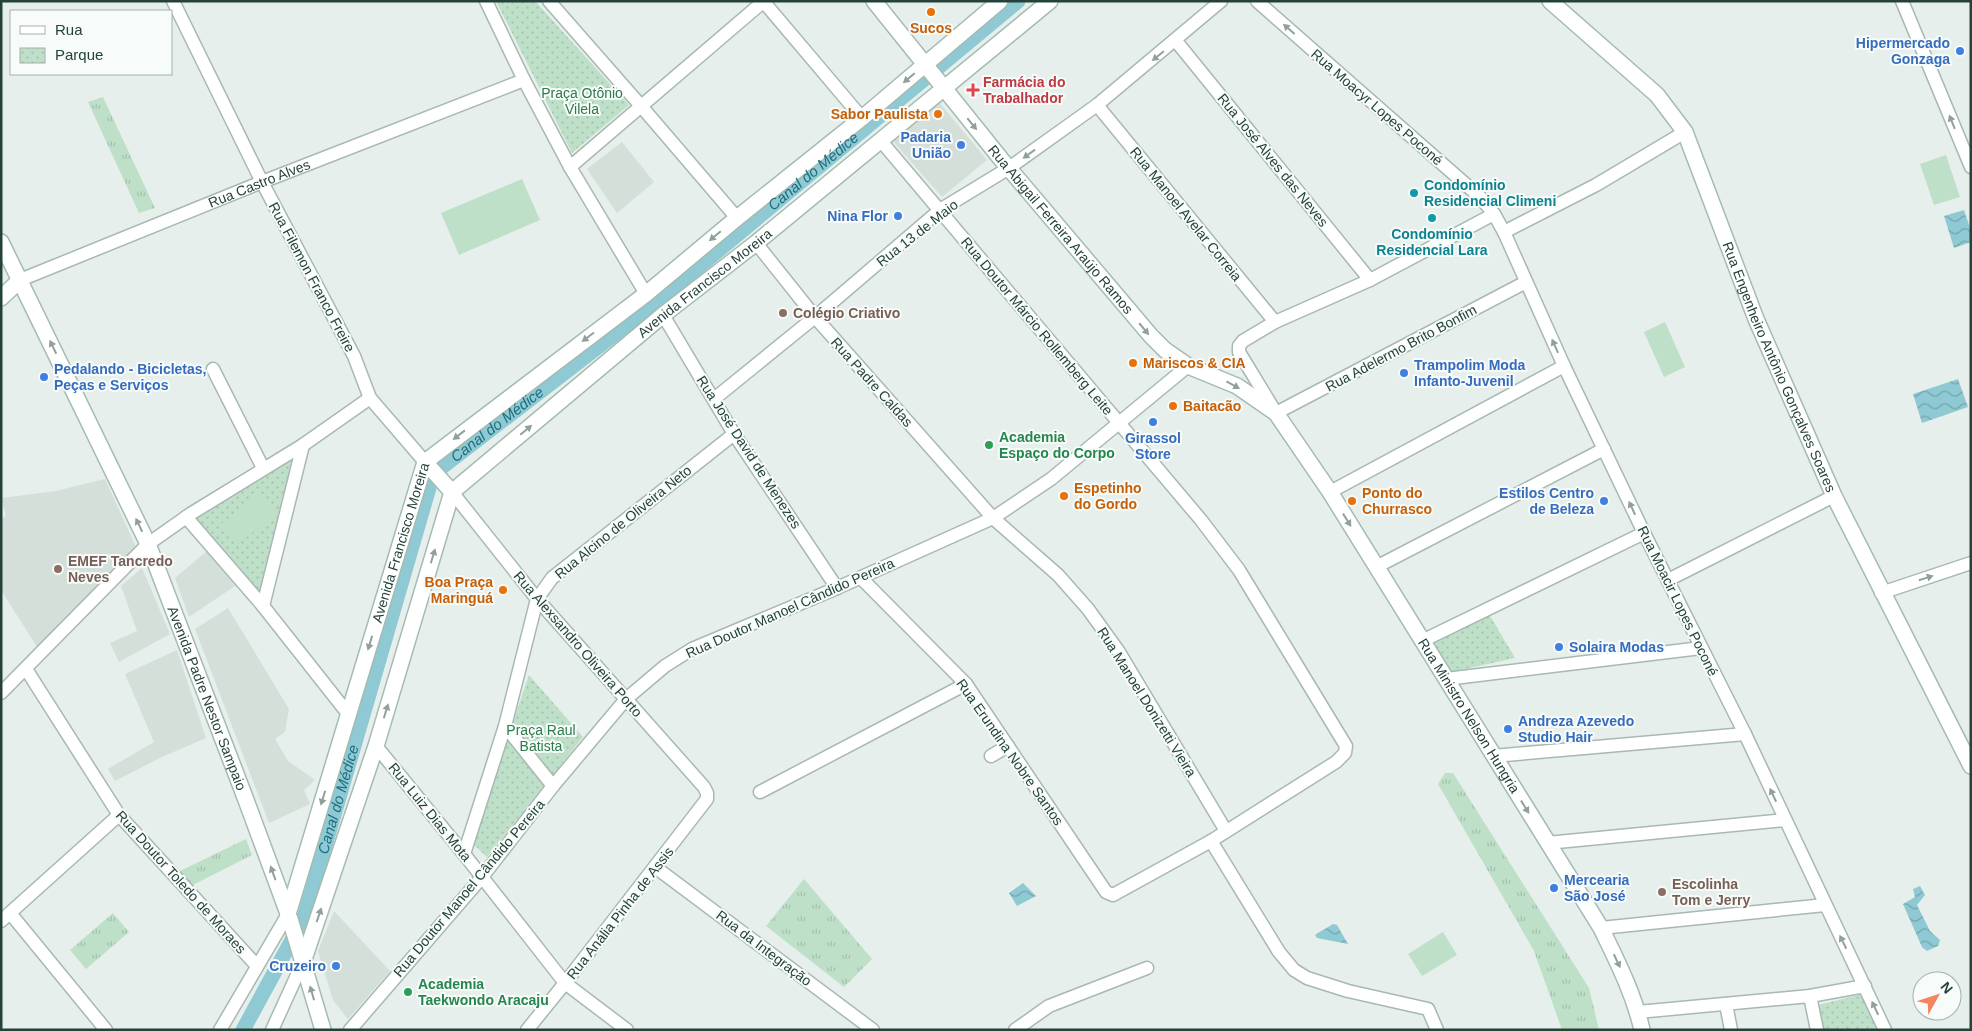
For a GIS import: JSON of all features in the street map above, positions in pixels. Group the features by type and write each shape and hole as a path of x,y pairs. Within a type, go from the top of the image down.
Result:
{"street":[{"name":"Rua Filemon Franco Freire","path":"173,1 262,182 354,356 370,398 426,463"},
{"path":"486,1 524,80 570,166 646,294"},
{"path":"549,1 737,218"},
{"path":"570,166 763,1 862,118"},
{"name":"Rua Abigail Ferreira Araújo Ramos","path":"874,1 1000,160 1009,168 1150,336 1165,350 1188,366"},
{"name":"Avenida Francisco Moreira","path":"220,1030 289,916 426,463 646,294 862,118 1000,1"},
{"name":"Avenida Francisco Moreira","path":"450,491 663,315 756,243 881,141 943,86 1050,1"},
{"name":"Rua 13 de Maio","path":"714,400 940,210 1009,168 1097,105 1176,41 1221,1"},
{"name":"Rua Moacyr Lopes Poconé","path":"1257,1 1480,197 1494,214"},
{"name":"Rua Engenheiro Antônio Gonçalves Soares","path":"1550,1 1656,95 1685,132 1756,319 1834,496 1881,593 1971,766"},
{"path":"1902,1 1971,167"},
{"name":"Rua José Alves das Neves","path":"1176,41 1370,280"},
{"name":"Rua Castro Alves","path":"1,298 20,280 262,182 524,80"},
{"name":"Rua Manoel Avelar Correia","path":"1097,105 1275,322"},
{"path":"1504,232 1596,186 1685,132"},
{"name":"Rua Doutor Márcio Rollemberg Leite","path":"881,141 1200,520 1239,570 1346,746 1345,753 1336,762 1226,832"},
{"path":"1275,322 1370,280 1494,214"},
{"name":"Rua Moacir Lopes Poconé","path":"1494,214 1644,533 1745,734 1885,1030"},
{"name":"Avenida Padre Nestor Sampaio","path":"1,242 148,544 289,916 323,1030"},
{"name":"Rua Padre Caldas","path":"756,243 815,317 992,518"},
{"name":"Rua Adelermo Brito Bonfim","path":"1276,413 1526,282"},
{"name":"Rua José David de Menezes","path":"663,315 734,434 837,588"},
{"name":"Rua Ministro Nelson Hungria","path":"1275,322 1243,341 1239,346 1239,352 1276,413 1330,492 1601,928 1620,967 1638,1012 1642,1030"},
{"name":"Rua Ministro Nelson Hungria","path":"1188,366 1237,386 1276,413"},
{"name":"Rua Doutor Manoel Cândido Pereira","path":"350,1030 482,877 553,786 626,699 665,666 692,649 861,578 992,518 1051,479 1188,366"},
{"path":"1330,492 1564,366"},
{"path":"213,370 263,468"},
{"path":"1,693 148,544 186,517 303,444 370,398"},
{"name":"Rua Alcino de Oliveira Neto","path":"464,854 505,726 537,599 552,578 734,434"},
{"path":"263,606 303,444"},
{"path":"1376,567 1604,449"},
{"path":"272,1030 302,959 376,746 450,491 426,463"},
{"name":"Rua Alexsandro Oliveira Porto","path":"450,491 537,599 704,787 707,793"},
{"path":"1668,580 1834,496"},
{"path":"186,517 263,606 349,715"},
{"name":"Rua Manoel Donizetti Vieira","path":"992,518 1058,575 1088,609 1119,652 1226,832"},
{"path":"1422,641 1644,533"},
{"path":"1881,593 1971,563"},
{"name":"Rua Erundina Nobre Santos","path":"861,578 966,684 1106,892 1113,895 1120,893 1211,841"},
{"path":"1446,679 1701,648"},
{"name":"Rua Doutor Toledo de Moraes","path":"26,669 119,815 257,966"},
{"path":"760,792 966,684"},
{"path":"505,726 553,786"},
{"path":"1493,756 1745,734"},
{"name":"Rua Luiz Dias Mota","path":"376,746 565,983 627,1030"},
{"path":"991,756 1008,746"},
{"name":"Rua Anália Pinha de Assis","path":"527,1030 707,799 707,793"},
{"path":"106,1030 6,917 119,815"},
{"path":"1547,843 1785,820"},
{"path":"1226,832 1211,841 1279,952 1294,970 1307,978 1348,991 1428,1010 1437,1030"},
{"name":"Rua da Integração","path":"655,867 872,1030"},
{"path":"1601,928 1825,905"},
{"path":"1015,1030 1049,1006 1147,968"},
{"path":"1638,1012 1810,996 1865,986"},
{"path":"1810,996 1818,1030"},
{"path":"1726,1004 1731,1030"}],"shaded area":[{"path":"938,101 987,160 942,197 892,140"},
{"path":"622,142 654,182 617,213 587,169"},
{"name":"EMEF Tancredo Neves","path":"105,479 136,547 37,647 1,590 1,519 6,516 1,498 56,491"},
{"path":"207,551 235,586 189,617 175,578"},
{"path":"142,568 170,634 119,662 110,643 137,631 121,586"},
{"path":"228,608 289,709 285,732 275,739 288,761 315,780 304,790 310,804 269,823 195,629"},
{"path":"177,650 206,738 162,757 115,781 108,769 154,742 125,674"},
{"path":"334,911 390,971 348,1019 333,1000 318,951"}],"green space":[{"name":"Praça Otônio Vilela","path":"496,1 535,1 629,105 572,153"},
{"path":"103,97 155,208 139,213 88,102"},
{"path":"1946,155 1960,197 1934,205 1920,164"},
{"path":"522,179 540,220 459,255 441,213"},
{"path":"1665,322 1685,367 1664,377 1644,332"},
{"path":"293,458 261,593 196,519"},
{"path":"259,493 276,514 238,544 221,524"},
{"path":"1489,614 1515,658 1452,672 1433,642"},
{"name":"Praça Raul Batista","path":"529,675 583,737 487,857 472,843"},
{"path":"1445,773 1453,773 1589,988 1599,1030 1562,1030 1534,951 1438,784"},
{"path":"246,839 252,855 191,886 178,872"},
{"path":"804,879 872,959 844,987 766,926"},
{"path":"113,913 129,932 86,969 70,950"},
{"path":"1443,932 1457,955 1422,976 1408,954"},
{"path":"1863,994 1880,1030 1824,1030 1818,1005"}],"water":[{"path":"1964,210 1971,231 1971,242 1954,248 1944,216"},
{"path":"1958,379 1968,407 1922,423 1913,394"},
{"path":"1023,883 1036,896 1017,906 1009,893"},
{"path":"1920,886 1925,895 1917,905 1930,931 1940,940 1938,946 1927,951 1922,947 1903,904 1915,897 1913,889"},
{"path":"1333,924 1337,925 1348,944 1317,938 1315,935"}],"waterway":[{"name":"Canal do Médice","path":"243,1030 304,918 433,474 660,299 1018,1"}],"place":[{"name":"Sucos","path":"931,12"},
{"name":"Hipermercado Gonzaga","path":"1960,51"},
{"name":"Farmácia do Trabalhador","path":"973,90"},
{"name":"Sabor Paulista","path":"938,114"},
{"name":"Padaria União","path":"961,145"},
{"name":"Condomínio Residencial Climeni","path":"1414,193"},
{"name":"Nina Flor","path":"898,216"},
{"name":"Condomínio Residencial Lara","path":"1432,218"},
{"name":"Colégio Criativo","path":"783,313"},
{"name":"Mariscos & CIA","path":"1133,363"},
{"name":"Trampolim Moda Infanto-Juvenil","path":"1404,373"},
{"name":"Pedalando - Bicicletas, Peças e Serviços","path":"44,377"},
{"name":"Baitacão","path":"1173,406"},
{"name":"Girassol Store","path":"1153,422"},
{"name":"Academia Espaço do Corpo","path":"989,445"},
{"name":"Espetinho do Gordo","path":"1064,496"},
{"name":"Ponto do Churrasco","path":"1352,501"},
{"name":"Estilos Centro de Beleza","path":"1604,501"},
{"name":"EMEF Tancredo Neves","path":"58,569"},
{"name":"Boa Praça Maringuá","path":"503,590"},
{"name":"Solaira Modas","path":"1559,647"},
{"name":"Andreza Azevedo Studio Hair","path":"1508,729"},
{"name":"Mercearia São José","path":"1554,888"},
{"name":"Escolinha Tom e Jerry","path":"1662,892"},
{"name":"Cruzeiro","path":"336,966"},
{"name":"Academia Taekwondo Aracaju","path":"408,992"}]}
